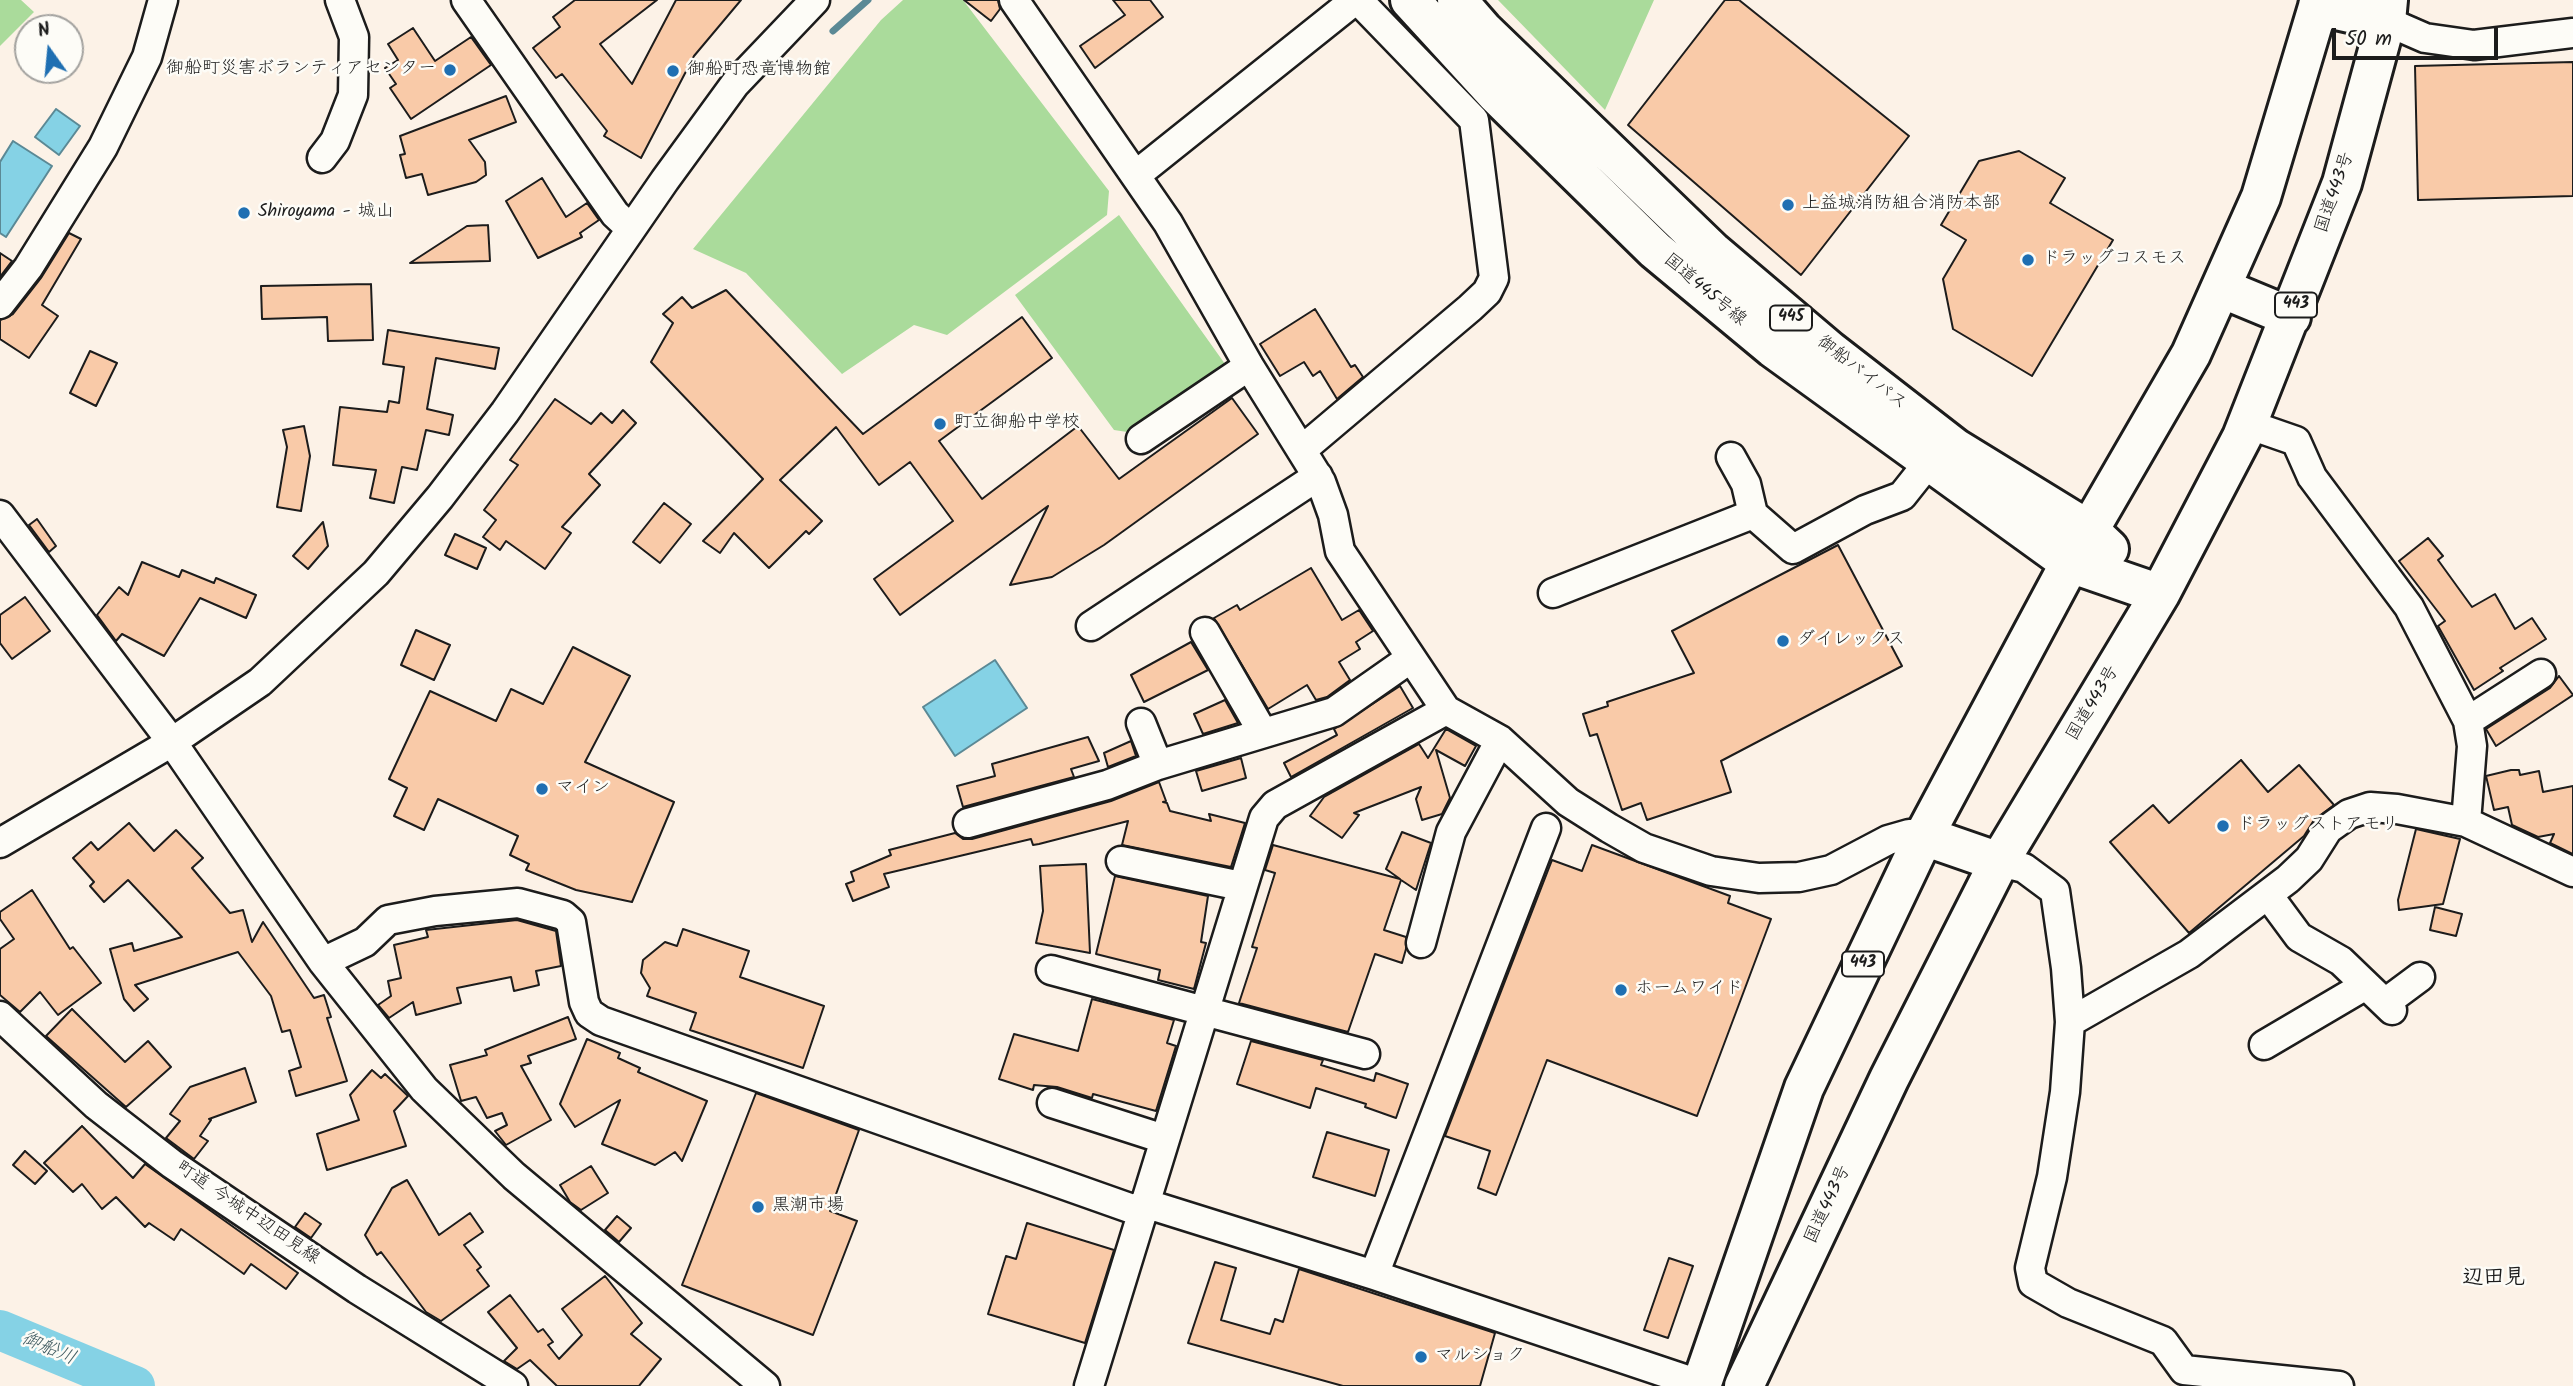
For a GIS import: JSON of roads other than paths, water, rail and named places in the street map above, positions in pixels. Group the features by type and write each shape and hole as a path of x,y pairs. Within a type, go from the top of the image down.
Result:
{"highway":[{"name":"国道445号線","path":"1410,0 1485,107 1773,348 1929,462 2080,547"},
{"name":"御船バイパス","path":"1457,0 1483,30 1683,223 1821,343 2080,547 2160,594"},
{"name":"443","path":"1702,1385 1804,1088 1924,836 2080,547 2191,354 2261,197 2319,3"},
{"path":"2319,3 2387,10"},
{"name":"国道443号","path":"1744,1386 1889,1079 1998,862 2160,594 2247,424 2342,183 2387,10"},
{"path":"2221,288 2291,317"},
{"path":"1924,836 1998,862"}],"street":[{"path":"0,304 28,268 103,147 147,57 163,0"},
{"path":"322,158 334,141 353,95 354,37 340,0"},
{"path":"466,0 615,214 631,229"},
{"path":"0,842 172,742 260,682 376,573 440,497 505,412 735,84 815,0"},
{"path":"1014,0 1168,223 1249,366 1318,476 1334,515 1340,551 1446,710 1500,740 1568,802 1599,821 1644,848 1711,872 1759,878 1799,877 1831,870 1888,840 1909,834 1924,836"},
{"path":"1136,175 1356,0 1485,107 1494,278 1487,292 1403,368 1303,449"},
{"path":"2387,10 2425,38 2474,45 2573,33"},
{"path":"1141,439 1249,366"},
{"path":"2247,424 2296,441 2312,477 2409,607 2468,722 2472,746 2466,822"},
{"path":"1731,457 1746,484 1753,514 1793,549 1865,510 1902,496 1929,462"},
{"path":"1091,626 1318,476"},
{"path":"1553,593 1753,514"},
{"path":"0,515 172,742 323,962 424,1089 514,1177 765,1386"},
{"path":"1205,632 1263,733"},
{"path":"968,823 1107,785 1158,765 1334,712 1411,658"},
{"path":"2468,722 2541,674"},
{"path":"1089,1386 1241,886 1268,810 1446,710"},
{"path":"1141,723 1158,765"},
{"path":"1422,943 1451,832 1500,740"},
{"path":"2070,1023 2189,954 2268,895 2309,859 2328,829 2349,814 2370,807 2397,809 2466,822 2573,872"},
{"path":"1374,1275 1546,828"},
{"path":"1121,861 1241,886"},
{"path":"1998,862 2024,868 2055,891 2070,1023 2065,1093 2052,1177 2030,1275 2033,1283 2056,1297 2163,1341 2178,1378 2339,1386"},
{"path":"2268,895 2299,937 2341,961 2381,999"},
{"path":"323,962 365,942 388,920 435,911 518,903 563,915 571,922 583,1002 589,1013 601,1021 1143,1207 1374,1275 1702,1385"},
{"path":"1051,970 1366,1054"},
{"path":"2264,1045 2381,999 2420,977"},
{"name":"町道 今城中辺田見線","path":"0,1016 96,1105 172,1164 357,1289 513,1386"},
{"path":"1052,1103 1164,1139"}],"water":[{"path":"56,109 80,126 59,155 35,137"},
{"path":"13,141 52,166 6,237 0,233 0,162"},
{"path":"995,660 1027,708 955,756 923,707"}],"waterway":[{"path":"833,31 868,0"},
{"name":"御船川","path":"0,1330 135,1386"}],"place":[{"name":"御船町災害ボランティアセンター","path":"450,70"},
{"name":"御船町恐竜博物館","path":"673,71"},
{"name":"上益城消防組合消防本部","path":"1788,205"},
{"name":"Shiroyama - 城山","path":"244,213"},
{"name":"ドラッグコスモス","path":"2028,260"},
{"name":"町立御船中学校","path":"940,424"},
{"name":"ダイレックス","path":"1783,641"},
{"name":"マイン","path":"542,789"},
{"name":"ドラッグストアモリ","path":"2223,826"},
{"name":"ホームワイド","path":"1621,990"},
{"name":"黒潮市場","path":"758,1207"},
{"name":"マルショク","path":"1421,1357"}],"district":[{"name":"辺田見","path":"2494,1279"}]}
